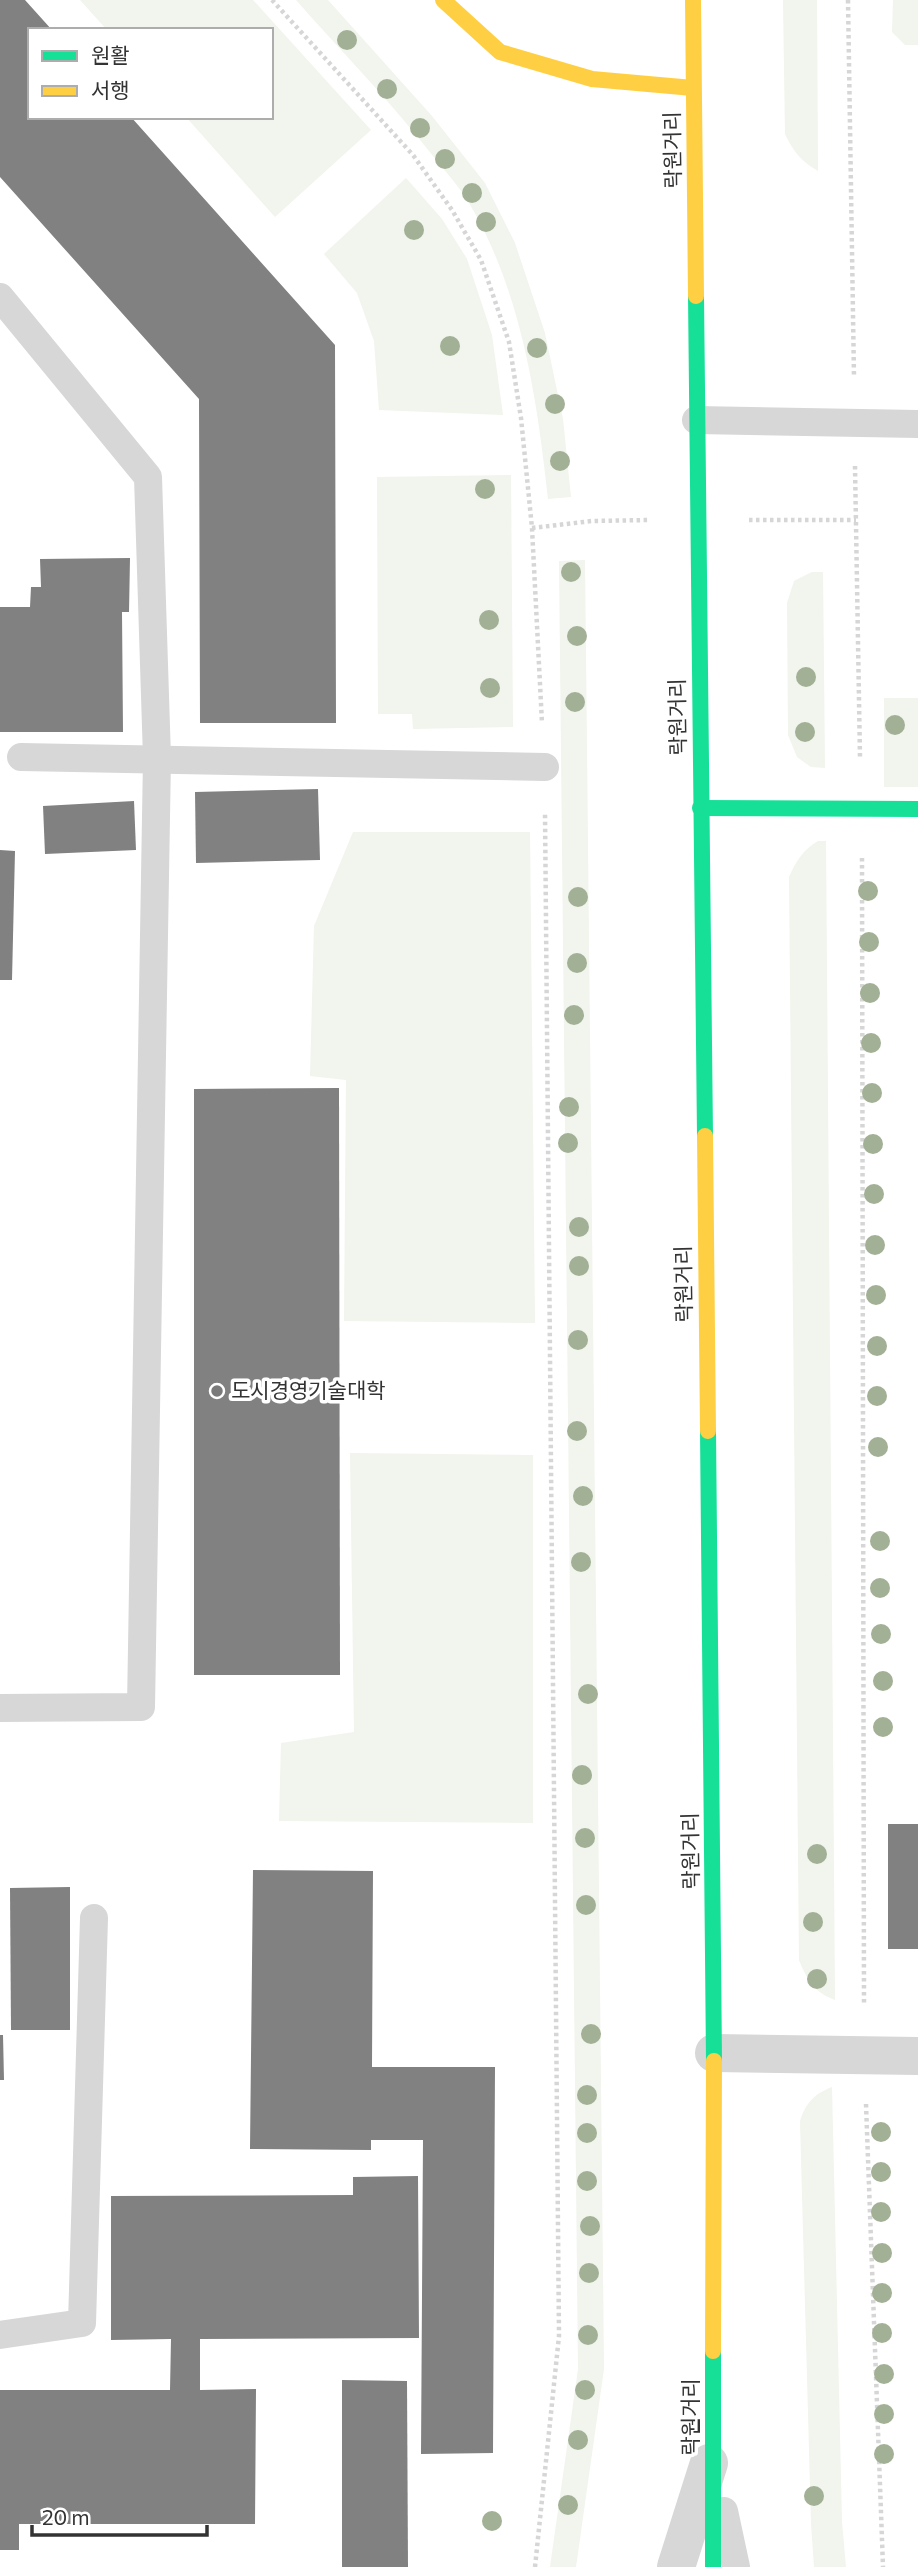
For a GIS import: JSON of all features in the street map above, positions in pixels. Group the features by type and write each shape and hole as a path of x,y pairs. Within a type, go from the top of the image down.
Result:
{"main road":[{"path":"443,0 500,52 592,79 693,88"},
{"name":"락원거리","path":"693,0 714,2053 713,2567"},
{"path":"700,808 918,809"}],"street":[{"path":"714,2053 918,2056"},
{"path":"676,2567 712,2454"}],"lane":[{"path":"0,297 148,477 157,758 141,1707 0,1708"},
{"path":"696,420 918,424"},
{"path":"21,757 545,767"},
{"path":"0,2335 82,2323 94,1919"},
{"path":"712,2454 736,2567"}],"path":[{"path":"272,0 413,155 452,210 481,260 509,342 521,418 532,528 545,767 559,2336 555,2396 535,2567"},
{"path":"848,0 862,809 864,2055 883,2567"}],"shaded area":[{"path":"80,0 253,0 371,130 275,217 188,119 273,119 273,28 105,28"},
{"path":"296,0 328,0 432,116 485,183 515,243 545,333 563,419 571,497 548,499 524,344 500,268 485,232 455,182"},
{"path":"783,0 817,0 818,171 798,155 785,134"},
{"path":"893,0 918,0 918,45 905,45 892,32"},
{"path":"406,178 442,219 467,259 492,335 503,415 379,410 374,341 357,293 324,254"},
{"path":"511,475 513,727 413,729 412,714 378,714 377,477"},
{"path":"585,560 604,2369 576,2567 550,2567 578,2369 559,561"},
{"path":"812,572 823,572 825,768 811,767 797,757 788,735 787,603 794,581"},
{"path":"884,698 918,698 918,787 884,787"},
{"path":"353,832 530,832 535,1323 344,1321 346,1080 310,1076 314,926"},
{"path":"818,841 826,841 835,2000 812,1985 799,1960 789,877 800,856"},
{"path":"350,1453 533,1455 533,1823 279,1821 281,1743 354,1732"},
{"path":"832,2087 842,2522 846,2567 814,2567 800,2121 812,2100"}],"building":[{"path":"0,0 25,0 50,28 28,28 28,119 133,119 335,345 336,723 200,723 199,399 0,177"},
{"path":"130,558 129,612 122,612 123,732 0,732 0,607 30,607 31,587 41,587 40,559"},
{"path":"318,789 320,860 196,863 195,792"},
{"path":"134,801 136,850 45,854 43,806"},
{"path":"0,850 15,851 12,980 0,980"},
{"path":"339,1088 340,1675 194,1675 194,1089"},
{"path":"888,1824 918,1824 918,1949 888,1949"},
{"path":"253,1870 373,1871 372,2067 495,2067 493,2453 421,2454 423,2140 371,2140 371,2150 250,2149"},
{"path":"70,1887 70,2030 11,2030 10,1888"},
{"path":"0,2035 3,2035 4,2080 0,2080"},
{"path":"418,2176 419,2338 200,2339 200,2390 256,2389 255,2524 19,2524 19,2550 0,2550 0,2390 170,2390 171,2339 111,2340 111,2196 353,2195 353,2177"},
{"path":"342,2380 407,2381 408,2567 342,2567"}],"traffic: fast":[{"path":"696,296 705,1136"},
{"path":"700,808 918,809"},
{"path":"708,1431 714,2061"},
{"path":"713,2351 713,2567"}],"traffic: slow":[{"path":"443,0 500,52 592,79 693,88"},
{"path":"693,0 696,296"},
{"path":"705,1136 708,1431"},
{"path":"713,2351 714,2061"}],"place":[{"name":"도시경영기술대학","path":"217,1391"}]}
